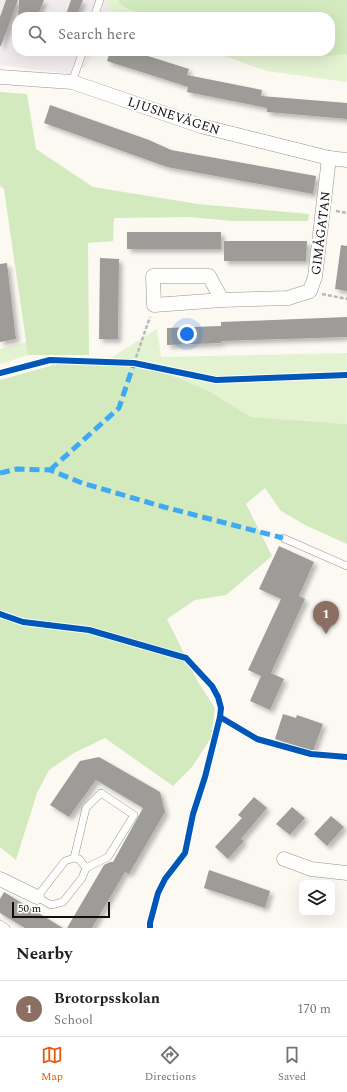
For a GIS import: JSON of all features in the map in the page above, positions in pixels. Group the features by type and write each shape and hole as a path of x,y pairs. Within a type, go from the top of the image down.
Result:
{"street":[{"name":"LJUSNEVÄGEN","path":"0,77 72,82 201,126 329,158 347,160"},
{"name":"GIMÅGATAN","path":"154,305 222,300 288,298 310,291 315,277 329,158"},
{"path":"154,305 152,276 209,276 222,300"},
{"path":"284,859 311,869 347,873"},
{"path":"0,879 37,897"}],"lane":[{"path":"96,12 100,0"},
{"path":"72,82 81,56"},
{"path":"283,538 347,566"},
{"path":"74,858 86,808 101,793 134,816 108,857 86,868 82,878 63,902 50,905 37,897 65,861 74,858 79,859 86,868"},
{"path":"0,924 6,928"}],"path":[{"path":"332,211 347,213"},
{"path":"310,291 347,299"},
{"path":"126,363 137,364 154,305"}],"shaded area":[{"path":"0,0 105,0 111,12 12,12 12,56 92,56 85,67 70,74 0,65"}],"green space":[{"path":"105,0 347,0 347,82 267,71 224,56 335,56 335,12 111,12"},
{"path":"118,0 347,0 347,54 335,55 335,12 136,12 121,5"},
{"path":"0,92 27,94 36,149 93,187 198,204 309,214 308,221 233,221 189,217 114,218 113,241 88,243 89,355 28,355 4,189 0,186"},
{"path":"157,329 161,357 347,353 347,424 251,417 207,390 101,364"},
{"path":"27,342 28,355 0,364 0,349"},
{"path":"57,364 101,364 152,368 207,390 251,417 347,424 347,544 307,526 281,511 265,488 246,504 272,556 226,595 195,600 167,619 198,682 215,708 211,738 192,767 173,786 105,738 74,753 49,770 37,793 16,860 0,847 0,380"}],"building":[{"path":"6,0 18,0 14,12 12,12 12,16 1,46 0,46 0,17"},
{"path":"19,0 44,0 39,12 18,12"},
{"path":"71,0 83,0 78,12 67,12"},
{"path":"108,56 148,56 189,69 187,75 262,90 261,96 347,103 347,119 267,112 267,108 187,92 188,87 107,61"},
{"path":"50,105 149,140 171,150 316,176 313,194 167,167 44,123"},
{"path":"127,232 221,232 221,249 127,249"},
{"path":"224,241 307,241 306,261 224,261"},
{"path":"341,245 347,246 347,291 335,289"},
{"path":"100,258 119,259 118,339 99,339"},
{"path":"7,263 16,339 0,342 0,264"},
{"path":"347,317 347,337 221,341 221,343 167,345 167,328 221,326 221,322"},
{"path":"279,546 314,562 299,596 305,599 271,673 284,679 270,710 250,701 261,676 248,670 281,599 259,589"},
{"path":"283,714 296,718 297,715 323,724 313,751 275,739"},
{"path":"99,757 160,792 165,812 129,874 125,872 92,928 67,928 104,865 113,862 143,808 96,780 69,817 50,805 80,761"},
{"path":"254,797 267,808 241,839 244,841 228,859 215,847 242,818 238,815"},
{"path":"292,807 305,818 290,835 276,824"},
{"path":"331,816 344,827 327,846 314,834"},
{"path":"209,870 270,891 265,908 204,888"},
{"path":"4,892 63,928 25,928 0,913 0,899"}],"marked path":[{"path":"50,470 119,408 134,363"},
{"path":"0,473 17,469 50,470 82,483 164,507 283,538"}],"cycle path":[{"path":"0,373 50,360 134,363 216,380 347,375"},
{"path":"0,614 23,622 89,630 186,658 212,686 218,697 221,708 220,717 205,777 193,814 185,853 165,879 158,893 150,928"},
{"path":"220,717 257,739 311,754 347,757"}],"place":[{"name":"Brotorpsskolan","path":"326,634"}]}
